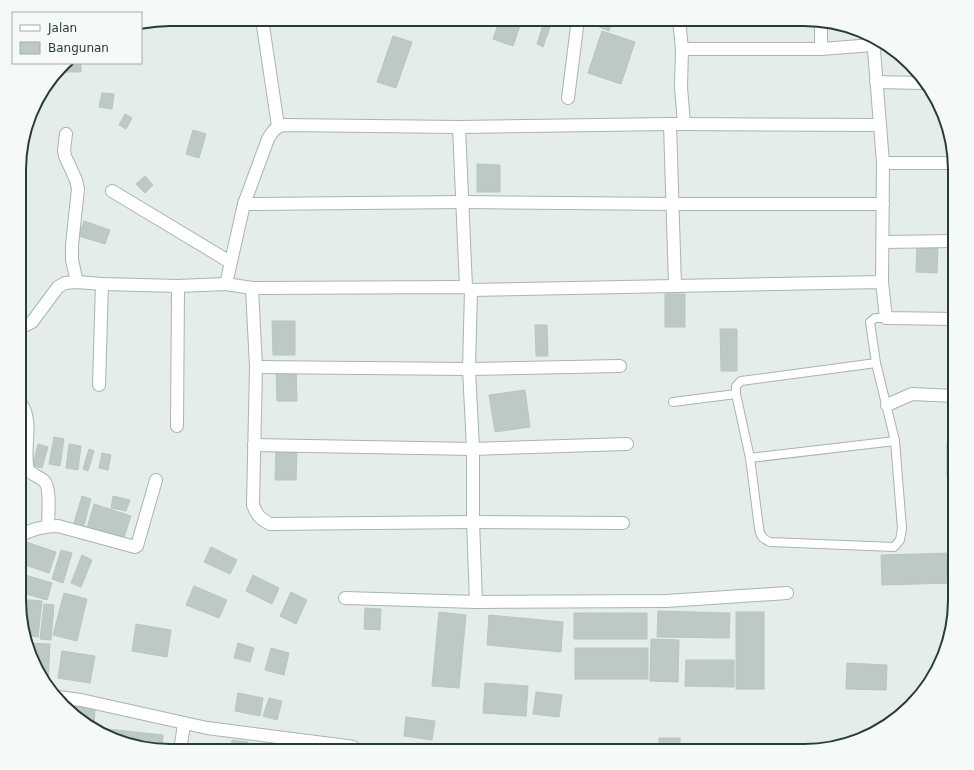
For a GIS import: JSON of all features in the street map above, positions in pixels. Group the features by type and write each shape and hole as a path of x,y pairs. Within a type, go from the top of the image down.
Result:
{"street":[{"path":"263,26 278,126"},
{"path":"568,98 577,26"},
{"path":"680,26 682,49 681,87 684,124"},
{"path":"821,27 821,49"},
{"path":"682,49 821,49 869,42"},
{"path":"873,44 882,163 882,282 886,318 948,319"},
{"path":"876,82 919,83"},
{"path":"226,284 244,204 268,139 273,130 278,126 460,127 670,124 880,125"},
{"path":"670,124 675,286"},
{"path":"460,127 468,289 476,602"},
{"path":"66,134 64,150 65,156 76,180 78,189 72,245 72,260 77,282"},
{"path":"882,163 948,163"},
{"path":"112,191 230,262"},
{"path":"244,204 463,202 883,204"},
{"path":"883,242 948,241"},
{"path":"26,325 32,322 58,287 65,283 77,282 178,286 226,284 252,288 468,289 882,282"},
{"path":"99,385 102,284"},
{"path":"176,426 178,286"},
{"path":"252,288 256,367 253,505 260,518 270,524 473,522 623,523"},
{"path":"256,367 469,369 620,366"},
{"path":"887,405 912,394 948,396"},
{"path":"26,414 28,470 30,473 44,481 48,488 48,526"},
{"path":"254,445 473,449 627,444"},
{"path":"26,533 34,528 58,526 135,547 137,546 139,540 156,480"},
{"path":"345,598 476,602 666,600 787,593"},
{"path":"65,698 184,724 332,744"},
{"path":"181,744 184,724"}],"lane":[{"path":"876,363 741,381 736,386 736,394 750,458 760,535 765,540 770,542 894,546 900,540 902,528 895,441 876,363 870,322 875,318 886,318"},
{"path":"673,402 736,394"},
{"path":"750,458 895,441"}],"building":[{"path":"498,26 520,26 513,46 493,39"},
{"path":"543,26 550,27 543,47 537,44"},
{"path":"597,26 611,26 609,31"},
{"path":"602,31 635,42 621,84 588,73"},
{"path":"393,36 412,42 396,88 377,82"},
{"path":"73,64 81,64 81,72 65,72"},
{"path":"102,93 114,94 112,109 99,107"},
{"path":"125,114 132,118 126,129 119,125"},
{"path":"193,130 206,134 199,158 186,154"},
{"path":"477,164 500,165 500,192 477,192"},
{"path":"145,176 153,185 145,193 136,184"},
{"path":"84,221 110,230 105,244 79,236"},
{"path":"917,245 938,246 937,273 916,272"},
{"path":"665,294 685,294 685,327 665,327"},
{"path":"272,321 295,321 295,355 273,355"},
{"path":"535,325 547,325 548,356 536,356"},
{"path":"720,329 737,329 737,371 721,371"},
{"path":"296,370 297,401 277,401 276,371"},
{"path":"525,390 530,427 495,432 489,395"},
{"path":"54,437 64,439 60,466 49,464"},
{"path":"947,443 948,443 948,475"},
{"path":"38,444 48,447 42,468 32,466"},
{"path":"69,444 81,446 78,470 66,468"},
{"path":"89,449 94,451 88,471 83,469"},
{"path":"276,450 297,450 296,480 275,480"},
{"path":"102,453 111,455 108,470 99,468"},
{"path":"82,496 91,499 83,529 73,526"},
{"path":"113,496 130,500 126,511 111,508"},
{"path":"94,504 131,516 123,540 87,528"},
{"path":"26,542 56,552 49,573 26,565"},
{"path":"211,547 237,560 230,574 204,562"},
{"path":"61,550 72,553 63,583 52,579"},
{"path":"948,553 948,583 882,585 881,555"},
{"path":"82,555 92,560 81,587 71,583"},
{"path":"26,575 52,583 47,600 26,594"},
{"path":"253,575 279,588 272,604 246,591"},
{"path":"194,586 227,600 219,618 186,605"},
{"path":"291,592 307,600 296,624 280,616"},
{"path":"64,593 87,599 77,641 53,635"},
{"path":"26,600 42,601 38,637 31,636 27,619"},
{"path":"44,604 54,605 51,640 40,639"},
{"path":"365,608 381,609 380,630 364,629"},
{"path":"658,611 730,613 729,638 657,637"},
{"path":"439,612 466,615 459,688 432,686"},
{"path":"736,612 764,612 764,689 736,689"},
{"path":"574,613 647,613 647,639 574,639"},
{"path":"489,615 563,622 561,652 487,645"},
{"path":"136,624 171,630 167,657 132,651"},
{"path":"651,639 679,640 678,682 650,681"},
{"path":"33,643 50,644 48,677"},
{"path":"238,643 254,648 250,662 234,658"},
{"path":"271,648 289,653 284,675 265,670"},
{"path":"575,648 648,648 648,679 575,679"},
{"path":"62,651 95,656 90,683 58,678"},
{"path":"686,660 734,660 734,687 685,686"},
{"path":"847,663 887,665 886,690 846,689"},
{"path":"485,683 528,686 526,716 483,713"},
{"path":"536,692 562,695 559,717 533,714"},
{"path":"238,693 263,698 260,716 235,711"},
{"path":"269,698 282,701 277,720 263,716"},
{"path":"73,706 95,708 94,723"},
{"path":"406,717 435,721 432,740 404,736"},
{"path":"106,729 163,735 162,744 160,744 132,739"},
{"path":"659,738 680,738 680,744 659,744"},
{"path":"232,740 248,742 248,744 232,744"}]}
